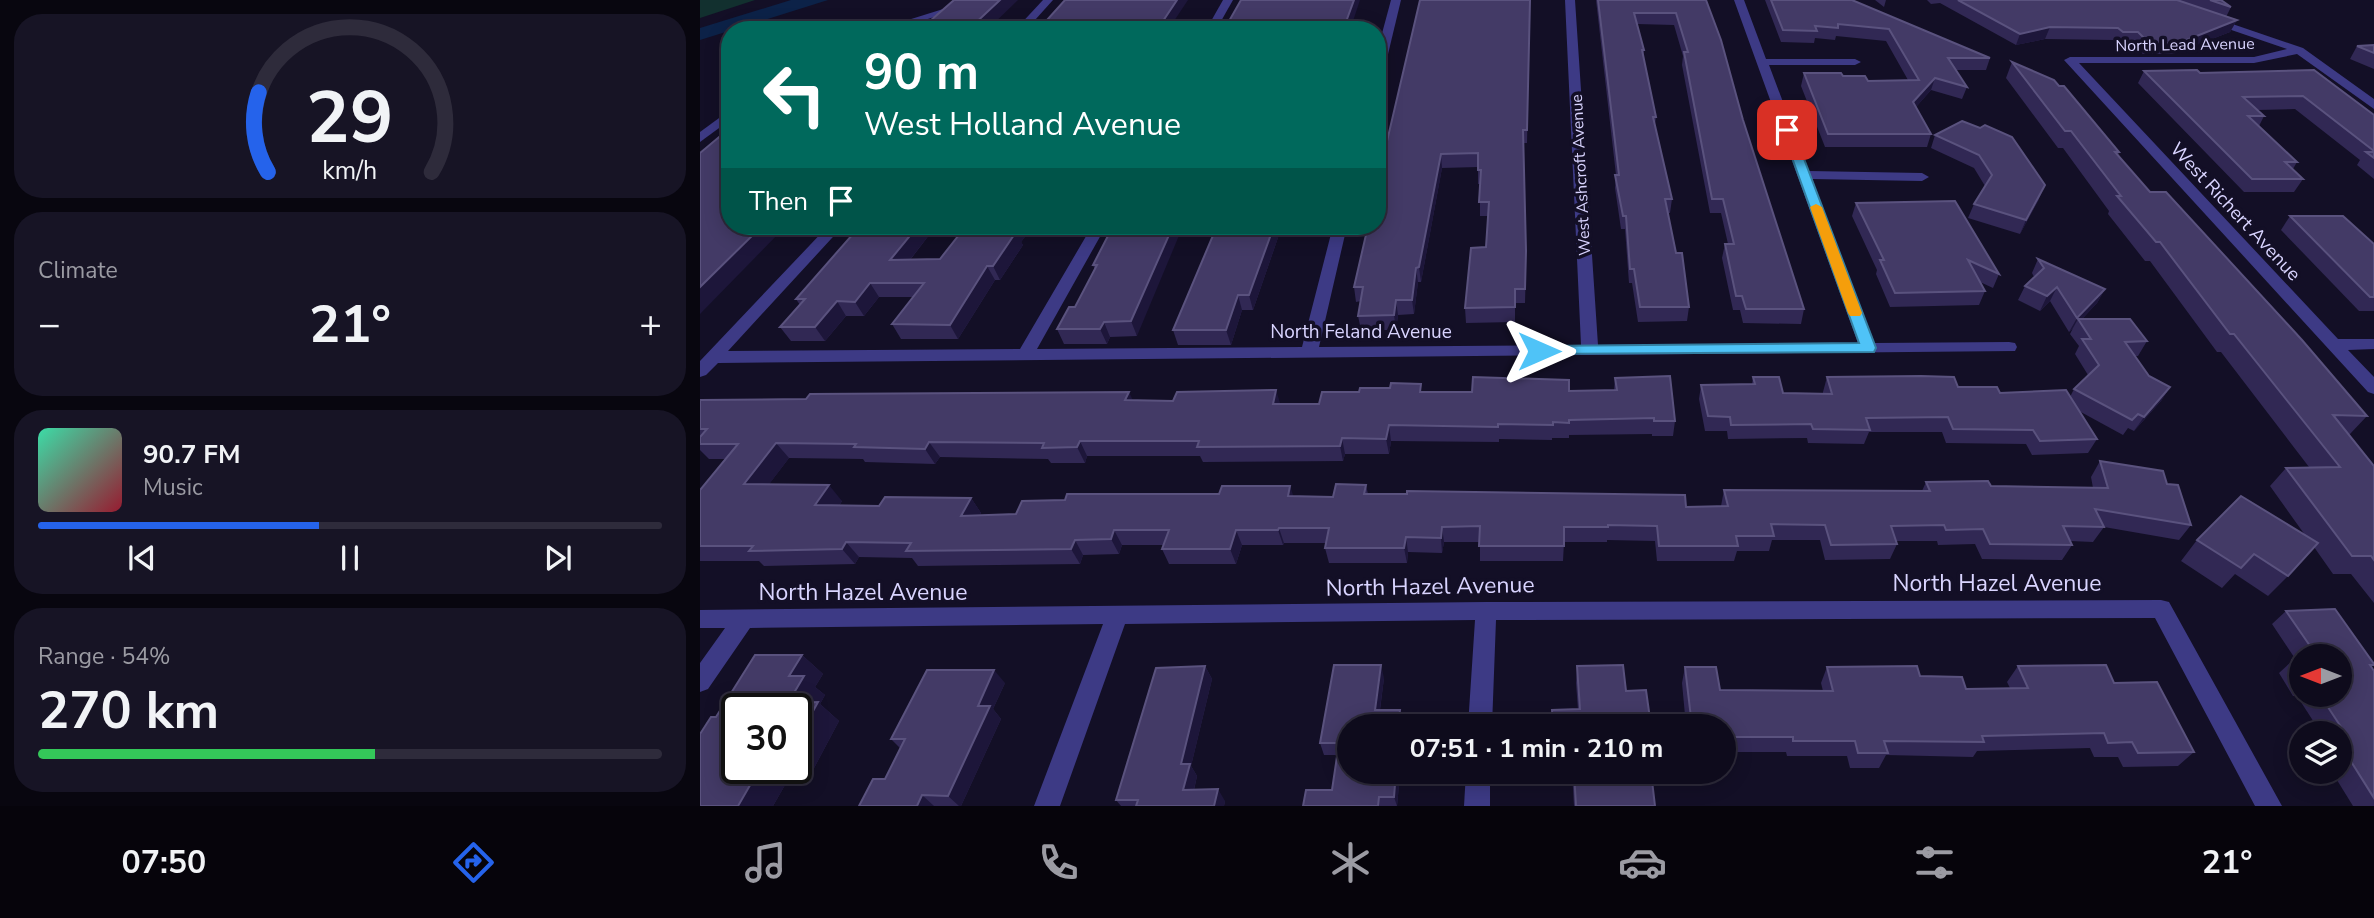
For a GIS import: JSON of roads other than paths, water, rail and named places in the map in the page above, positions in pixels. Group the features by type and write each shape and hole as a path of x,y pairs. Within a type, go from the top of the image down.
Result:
{"street":[{"path":"912,21 983,0"},
{"path":"1028,21 1048,0"},
{"path":"1216,21 1228,0"},
{"path":"1386,38 1395,0"},
{"name":"West Ashcroft Avenue","path":"1570,0 1591,350"},
{"path":"1739,0 1868,348"},
{"path":"2202,17 2300,50 2374,105"},
{"name":"North Lead Avenue","path":"2070,61 2254,61 2300,50"},
{"name":"West Richert Avenue","path":"2070,61 2374,388"},
{"path":"1762,62 1855,62"},
{"path":"700,138 721,121"},
{"path":"1804,175 1922,177"},
{"path":"700,371 828,235"},
{"path":"1025,355 1094,235"},
{"path":"1309,352 1338,235"},
{"path":"2334,345 2374,344"},
{"name":"North Feland Avenue","path":"713,357 2009,347"},
{"name":"North Hazel Avenue","path":"700,619 1486,611 2161,609 2269,806"},
{"path":"1481,714 1486,611"},
{"path":"1047,806 1117,616"},
{"path":"700,682 744,619"},
{"path":"1477,806 1478,784"}],"water":[{"path":"791,0 828,0 761,21 723,21"},
{"path":"721,22 721,33 700,40 700,28"}]}
